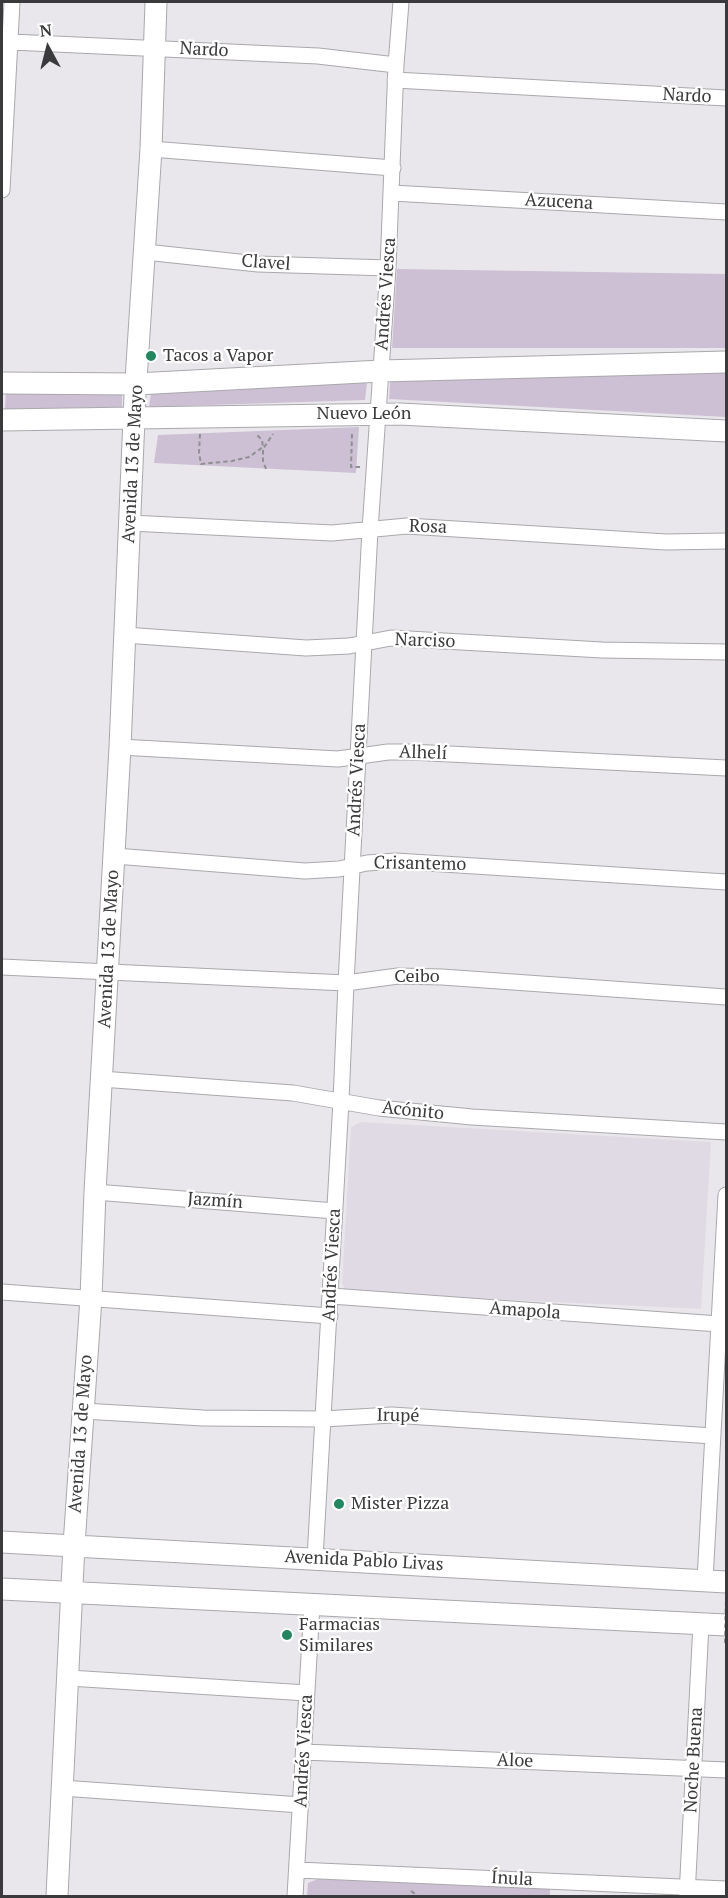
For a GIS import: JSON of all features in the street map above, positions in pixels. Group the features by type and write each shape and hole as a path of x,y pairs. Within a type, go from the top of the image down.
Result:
{"street":[{"path":"2,190 6,63 11,42 12,2"},
{"name":"Avenida 13 de Mayo","path":"57,1896 74,1545 91,1298 115,856 134,417 151,149 156,2"},
{"name":"Andrés Viesca","path":"315,1558 330,1316 370,530 388,268 395,73 401,2"},
{"name":"Nardo","path":"11,42 318,56 395,73 726,98"},
{"path":"151,149 393,168"},
{"name":"Azucena","path":"392,193 726,212"},
{"name":"Clavel","path":"145,252 258,264 388,268"},
{"path":"2,383 136,384 381,371 726,362"},
{"name":"Nuevo León","path":"2,420 378,413 726,430"},
{"name":"Rosa","path":"130,523 332,533 407,526 666,542 726,541"},
{"name":"Narciso","path":"125,635 306,648 331,648 391,638 602,650 726,652"},
{"name":"Alhelí","path":"120,747 338,759 388,752 410,752 726,768"},
{"name":"Crisantemo","path":"115,856 305,871 396,861 726,882"},
{"name":"Ceibo","path":"2,967 346,983 398,976 442,977 726,997"},
{"name":"Acónito","path":"102,1079 263,1090 379,1108 472,1118 726,1132"},
{"name":"Jazmín","path":"95,1192 335,1211"},
{"path":"716,1581 713,1436 726,1196"},
{"path":"2,1292 330,1316"},
{"name":"Amapola","path":"331,1296 719,1324"},
{"name":"Irupé","path":"83,1411 203,1418 323,1419 415,1416 713,1436"},
{"name":"Avenida Pablo Livas","path":"2,1542 716,1581"},
{"path":"2,1589 701,1624 726,1634"},
{"name":"Andrés Viesca","path":"296,1896 312,1605"},
{"name":"Noche Buena","path":"687,1892 701,1624"},
{"path":"69,1678 307,1693"},
{"name":"Aloe","path":"304,1752 726,1770"},
{"path":"62,1788 302,1805"},
{"name":"Ínula","path":"297,1869 687,1892 726,1889"}],"path":[{"path":"201,429 199,444 201,464 249,457 263,447 276,431"},
{"path":"254,433 260,436 266,469"},
{"path":"352,434 351,467 375,467"},
{"path":"726,1595 726,1634"}],"shaded area":[{"path":"397,269 726,274 726,348 392,348"},
{"path":"726,365 726,417 389,399 391,371"},
{"path":"368,374 365,400 149,407 151,393"},
{"path":"122,388 122,407 5,409 6,390"},
{"path":"359,427 356,473 154,463 158,435"},
{"path":"361,1122 711,1142 701,1309 346,1292 342,1283 351,1127"},
{"path":"318,1879 550,1889 550,1896 307,1896 308,1883"}],"place":[{"name":"Tacos a Vapor","path":"151,356"},
{"name":"Mister Pizza","path":"339,1504"},
{"name":"Farmacias Similares","path":"287,1635"}]}
